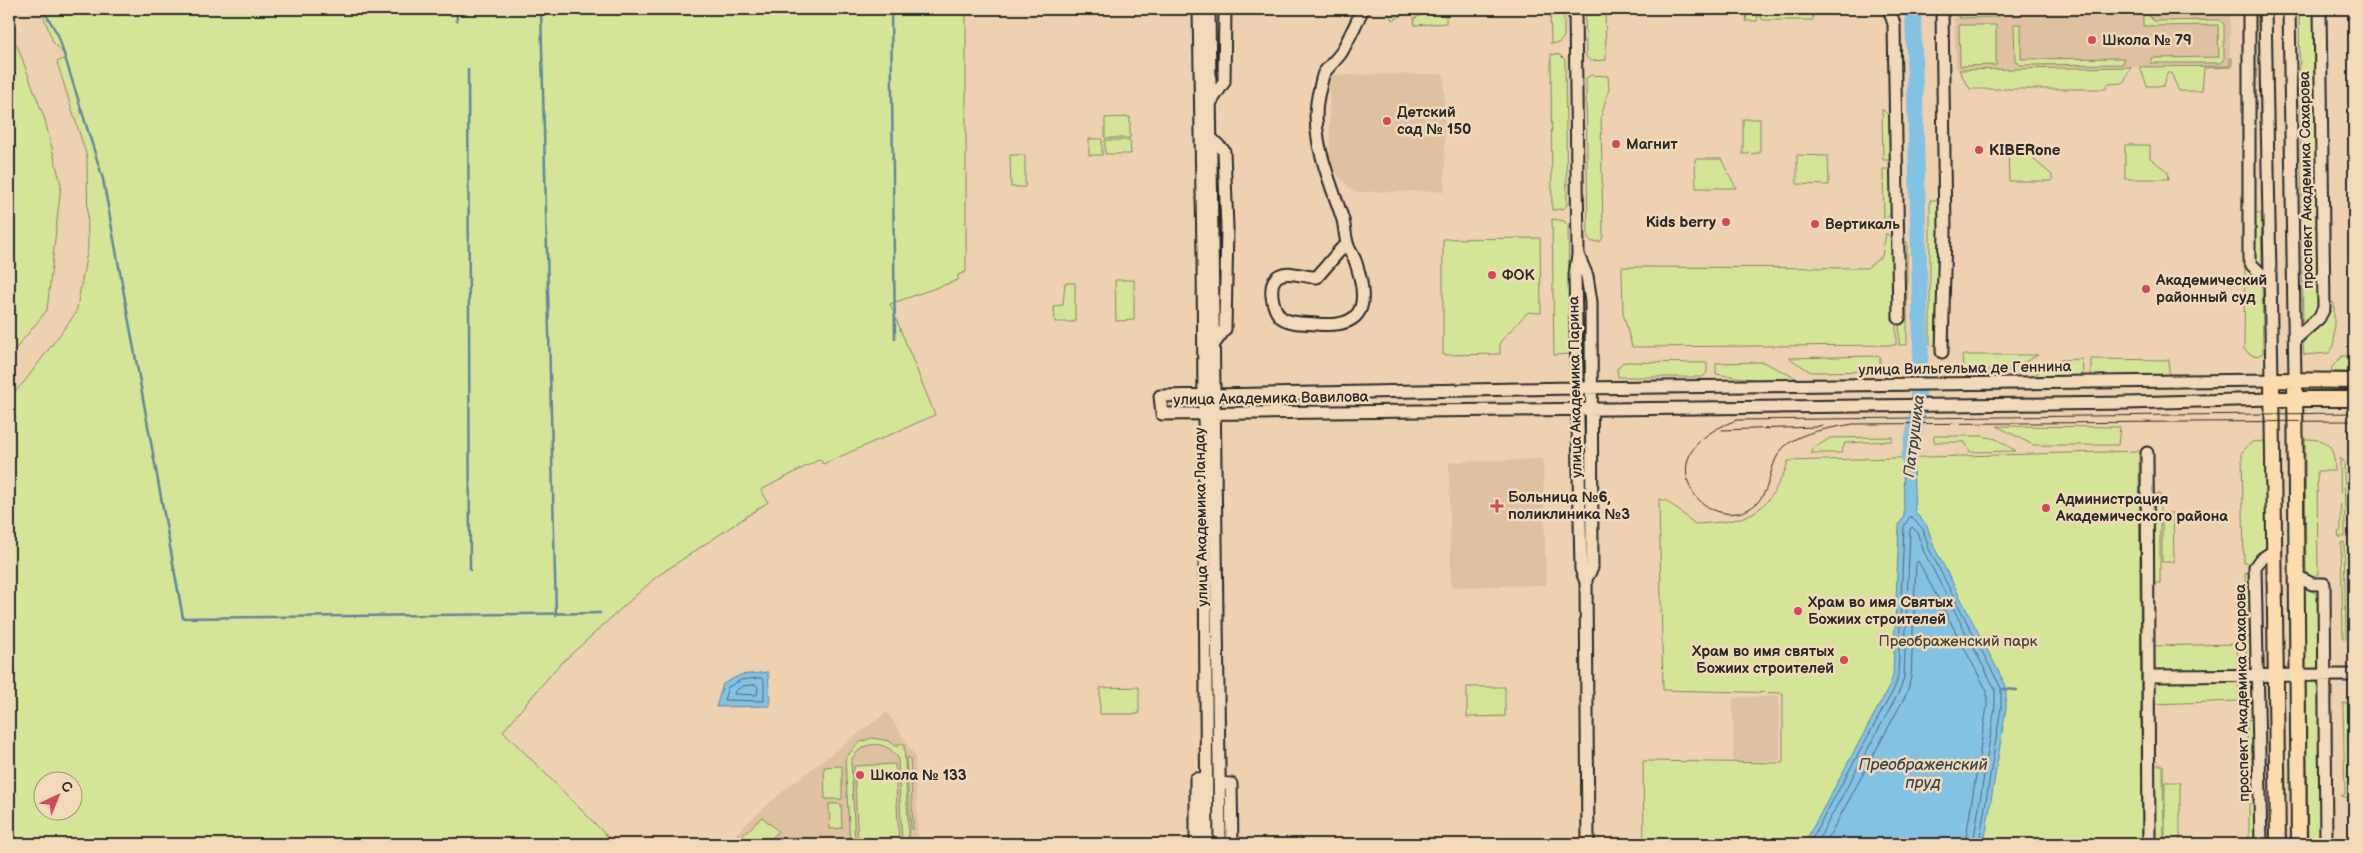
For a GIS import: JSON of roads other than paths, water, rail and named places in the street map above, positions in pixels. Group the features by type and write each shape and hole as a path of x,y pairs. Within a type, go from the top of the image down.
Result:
{"main road":[{"name":"улица Вильгельма де Геннина","path":"2272,380 2354,381"},
{"path":"2272,380 2278,844"},
{"name":"проспект Академика Сахарова","path":"2295,380 2300,844"},
{"path":"2272,399 2354,399"}],"street":[{"name":"улица Академика Ландау","path":"1198,9 1209,395 1201,778 1207,844"},
{"path":"1209,9 1211,102"},
{"path":"1211,102 1224,82 1225,9"},
{"path":"1347,244 1340,248 1318,277 1310,278 1282,274 1277,277 1273,284 1272,297 1275,310 1282,318 1293,322 1328,326 1344,324 1355,318 1362,303 1364,287 1355,259 1347,244 1346,228 1319,146 1314,123 1316,101 1324,73 1342,51 1364,9"},
{"name":"улица Академика Парина","path":"1575,9 1578,255 1575,275 1576,388 1581,569 1586,579 1588,844"},
{"path":"1889,9 1894,24 1899,318"},
{"path":"1942,9 1945,231 1942,352"},
{"path":"2249,9 2249,259 2252,265 2270,283"},
{"path":"2265,9 2272,380"},
{"name":"проспект Академика Сахарова","path":"2289,9 2295,380"},
{"name":"проспект Академика Сахарова","path":"2295,339 2319,318 2324,308 2320,9"},
{"name":"улица Академика Ландау","path":"1209,395 1214,344 1224,329 1227,213 1224,151 1211,138 1211,102"},
{"name":"улица Академика Парина","path":"1578,255 1587,276 1591,302 1592,568 1586,579"},
{"name":"улица Вильгельма де Геннина","path":"1576,388 2272,380"},
{"name":"улица Академика Вавилова","path":"1576,388 1160,396 1162,414 1577,408"},
{"path":"1577,408 1980,405 2272,399"},
{"name":"улица Академика Ландау","path":"1209,414 1220,844"},
{"path":"2148,453 2147,585 2150,676 2150,844"},
{"name":"проспект Академика Сахарова","path":"2261,844 2255,567 2260,560 2275,550"},
{"path":"2297,576 2312,584 2324,584 2326,844"},
{"path":"2150,676 2325,676 2354,674"},
{"path":"1196,844 1201,778"},
{"path":"1219,783 1231,784 1232,844"}],"water":[{"name":"Преображенский пруд","path":"1905,438 1918,438 1913,466 1915,512 1927,526 1934,547 2006,686 2006,708 1984,844 1804,844 1889,687 1893,676 1899,525 1904,516 1903,466"},
{"path":"768,672 770,706 716,707 723,684 740,675"}],"waterway":[{"path":"43,9 58,35 103,179 183,618 600,613"},
{"path":"456,9 457,21"},
{"path":"541,9 556,615"},
{"path":"891,9 895,339"},
{"name":"Патрушиха","path":"1909,458 1917,418 1921,344 1913,9"},
{"path":"468,69 470,570"},
{"path":"2003,689 2017,690"}],"tram line":[{"path":"2354,413 1737,420 1717,429 1699,442 1688,459 1686,469 1692,491 1707,507 1727,513 1738,513 1748,510 1762,497 1776,459 1785,446 1808,434 1853,424 2354,421"},
{"path":"1722,430 1816,427 1822,425"}],"place":[{"name":"Школа № 79","path":"2092,40"},
{"name":"Детский сад № 150","path":"1387,121"},
{"name":"Магнит","path":"1616,144"},
{"name":"KIBERone","path":"1979,150"},
{"name":"Kids berry","path":"1726,222"},
{"name":"Вертикаль","path":"1815,224"},
{"name":"ФОК","path":"1492,275"},
{"name":"Академический районный суд","path":"2146,289"},
{"name":"Больница №6, поликлиника №3","path":"1497,506"},
{"name":"Администрация Академического района","path":"2046,508"},
{"name":"Храм во имя Святых Божиих строителей","path":"1798,611"},
{"name":"Храм во имя святых Божиих строителей","path":"1844,660"},
{"name":"Школа № 133","path":"860,775"}],"park label":[{"name":"Преображенский парк","path":"1958,641"}]}
